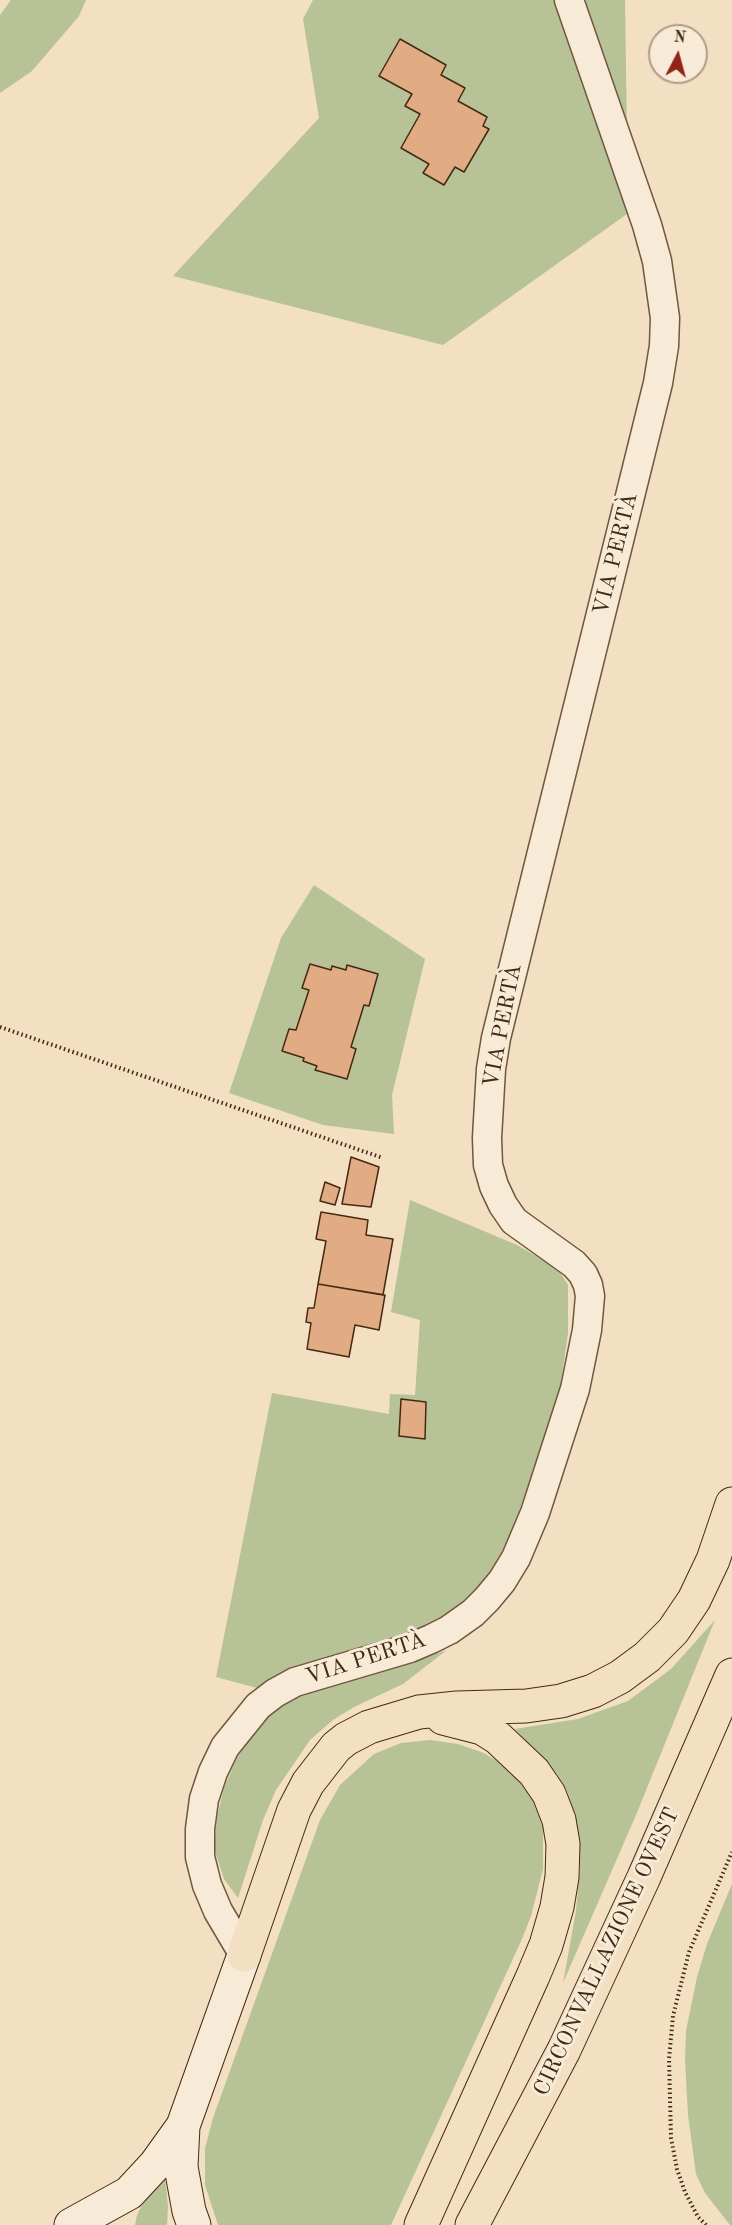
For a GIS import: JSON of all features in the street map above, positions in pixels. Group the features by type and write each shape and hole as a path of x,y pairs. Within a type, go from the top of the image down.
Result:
{"highway":[{"path":"244,1955 294,1810 308,1783 322,1764 346,1739 369,1727 419,1712 457,1708 526,1706 561,1701 593,1691 620,1677 647,1658 673,1631 694,1600 713,1560 732,1504"},
{"name":"CIRCONVALLAZIONE OVEST","path":"472,2225 564,2050 644,1877 732,1675"},
{"path":"390,1720 440,1718 482,1728 498,1738 534,1772 549,1794 559,1820 563,1844 560,1887 546,1945 421,2225"},
{"path":"488,2225 536,2106"}],"street":[{"name":"VIA PERTÀ","path":"244,1955 218,1911 207,1885 200,1857 200,1829 204,1799 225,1747 258,1706 275,1693 302,1679 431,1640 473,1613 487,1599 516,1558 535,1513 575,1389 587,1330 590,1296 584,1274 574,1264 514,1221 508,1213 494,1186 488,1165 487,1138 491,1069 496,1038 658,383 664,346 665,318 655,252 569,0"},
{"path":"71,2225 129,2193 156,2165 183,2126 244,1955"},
{"path":"183,2126 182,2167 189,2220"},
{"path":"120,2225 129,2193"}],"path":[{"path":"0,1027 383,1158"},
{"path":"706,2225 698,2217 685,2192 677,2169 669,2111 669,2059 673,2016 689,1952 732,1852"}],"green space":[{"path":"11,0 86,0 79,16 32,71 0,93 0,15"},
{"path":"313,0 559,0 634,209 443,345 173,276 319,118 303,19"},
{"path":"581,0 625,0 627,138"},
{"path":"314,885 425,959 392,1095 394,1134 323,1125 229,1093 281,938"},
{"path":"410,1200 517,1245 558,1269 568,1285 568,1333 559,1396 512,1532 486,1584 440,1624 275,1678 257,1688 216,1677 272,1393 389,1414 390,1394 415,1395 420,1320 391,1312"},
{"path":"715,1620 636,1815 563,1983 576,1911 580,1865 577,1827 567,1791 557,1774 515,1729 578,1719 628,1701 671,1669"},
{"path":"447,1650 403,1684 354,1707 333,1720 310,1740 276,1790 263,1820 238,1898 224,1879 214,1849 217,1817 224,1788 237,1758 254,1731 271,1712 296,1696 401,1666"},
{"path":"430,1740 458,1744 484,1753 505,1766 534,1801 543,1823 543,1869 531,1916 522,1939 391,2225 218,2225 205,2185 205,2148 213,2118 320,1820 340,1785 374,1754 401,1743"},
{"path":"732,1884 732,2225 730,2225 705,2193 696,2174 688,2115 685,2060 686,2031 697,1977 707,1944"},
{"path":"165,2178 168,2206 167,2225 135,2225 144,2201"}],"building":[{"path":"400,39 446,65 441,75 465,88 458,101 487,117 483,126 489,129 464,172 455,167 444,185 423,173 429,164 401,148 420,114 405,106 412,94 379,76"},
{"path":"310,964 331,970 332,966 346,970 347,965 378,974 369,1006 364,1005 351,1047 356,1049 347,1079 315,1070 317,1066 303,1061 304,1058 282,1051 289,1029 296,1030 309,990 302,988"},
{"path":"351,1157 379,1167 371,1207 342,1204"},
{"path":"325,1182 340,1188 335,1205 320,1201"},
{"path":"321,1212 368,1220 366,1235 393,1239 383,1295 318,1284 326,1241 316,1239"},
{"path":"318,1284 385,1295 379,1330 355,1325 349,1357 307,1349 311,1323 306,1322 308,1308 314,1308"},
{"path":"401,1399 426,1402 425,1439 399,1436"}]}
